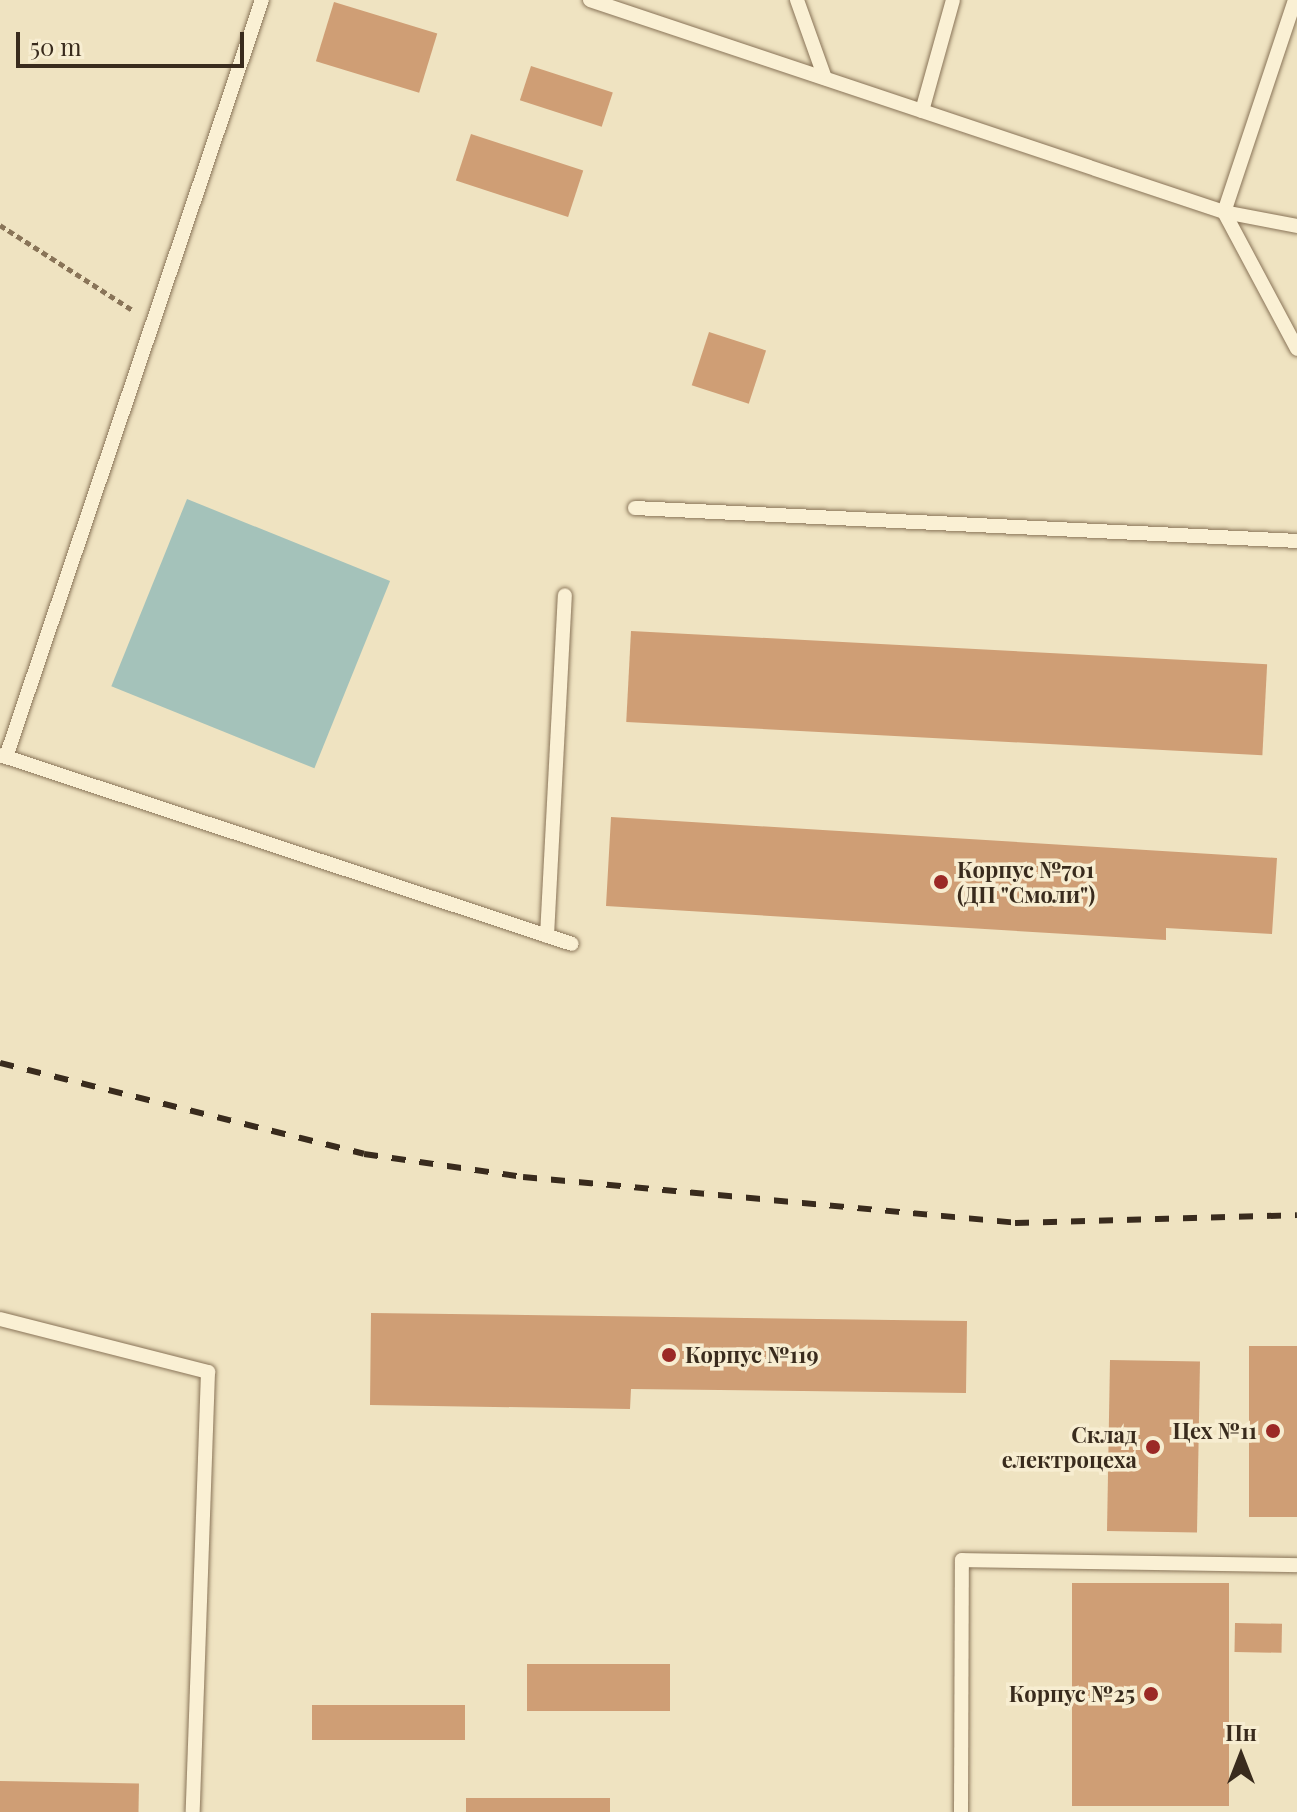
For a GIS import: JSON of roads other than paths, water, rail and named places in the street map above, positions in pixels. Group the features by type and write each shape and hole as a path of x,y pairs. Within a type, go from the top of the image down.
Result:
{"lane":[{"path":"262,0 3,756 572,944"},
{"path":"590,0 1224,212 1297,226"},
{"path":"797,0 825,78"},
{"path":"922,111 953,0"},
{"path":"1295,0 1224,212 1297,349"},
{"path":"635,508 1297,541"},
{"path":"547,936 565,595"},
{"path":"0,1319 208,1372 193,1812"},
{"path":"961,1812 962,1560 1297,1565"}],"water":[{"path":"187,499 390,581 314,768 111,686"}],"railway":[{"path":"0,1063 364,1154 523,1177 1015,1223 1297,1215"}],"place":[{"name":"Корпус №701 (ДП \"Смоли\")","path":"941,882"},
{"name":"Корпус №119","path":"669,1355"},
{"name":"Цех №11","path":"1273,1431"},
{"name":"Склад електроцеха","path":"1153,1447"},
{"name":"Корпус №25","path":"1151,1694"}]}
